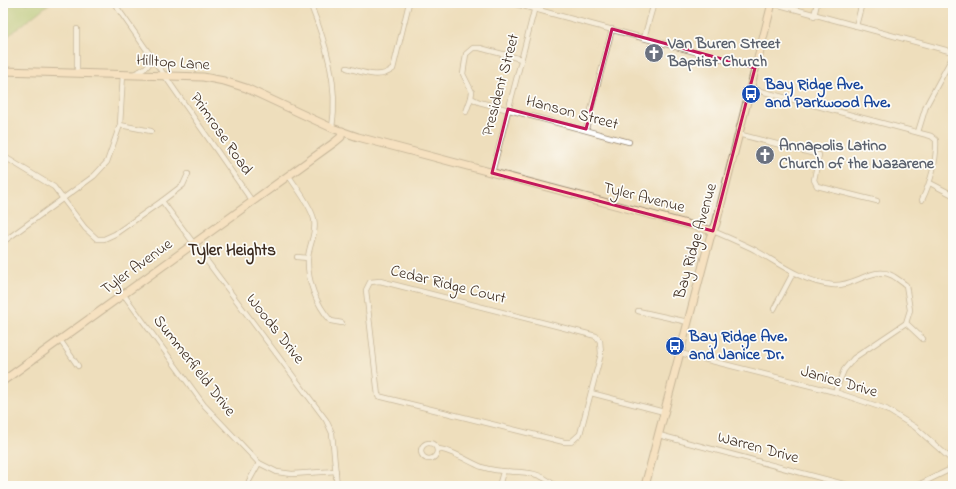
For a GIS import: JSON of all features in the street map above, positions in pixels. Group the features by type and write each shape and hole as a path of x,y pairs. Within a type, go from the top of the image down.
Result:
{"street":[{"name":"Primrose Road","path":"114,3 252,201"},
{"path":"310,3 325,42 331,66 334,104 332,128"},
{"path":"347,68 376,76 386,75 394,69 409,3"},
{"path":"512,3 755,68"},
{"name":"President Street","path":"492,173 536,3"},
{"path":"644,38 654,3"},
{"path":"772,3 814,16 953,52"},
{"name":"Bay Ridge Avenue","path":"645,486 772,3"},
{"path":"814,16 817,3"},
{"path":"856,26 862,3"},
{"path":"949,3 953,5"},
{"path":"586,129 612,29"},
{"path":"77,30 77,72"},
{"path":"466,112 472,92 462,74 466,54 474,48 480,48 521,59"},
{"path":"134,74 146,69 150,61 150,56"},
{"path":"918,132 926,106 953,56"},
{"name":"Hilltop Lane","path":"3,70 163,74 203,77 234,84 332,128"},
{"path":"3,242 94,176 107,162 120,125 123,73"},
{"path":"750,88 931,136 936,140 937,151 930,183 922,200"},
{"name":"Hanson Street","path":"471,98 629,142"},
{"path":"120,125 151,131"},
{"name":"Tyler Avenue","path":"332,128 392,147 713,231 754,250 793,272 813,281 833,285 850,284 878,272 890,274 906,285 910,310 906,323"},
{"name":"Tyler Avenue","path":"3,381 336,142 341,137 342,131"},
{"path":"738,134 819,155 814,180 818,186 877,201"},
{"path":"3,156 54,187 64,198 91,236 104,239 115,234 183,185 188,174"},
{"path":"289,176 314,217 314,234 308,258 312,285 316,299 331,321 342,323"},
{"path":"930,183 953,195"},
{"name":"Woods Drive","path":"162,201 326,420 332,433 337,486"},
{"path":"297,257 308,258"},
{"path":"774,309 793,272"},
{"name":"Cedar Ridge Court","path":"380,281 596,336 601,346 590,393 580,434 571,442 564,442 378,396 366,290 370,282 380,281"},
{"name":"Summerfield Drive","path":"124,295 204,405 259,463 277,472 292,474 336,471"},
{"path":"638,310 688,322"},
{"path":"835,392 844,370 854,358 906,323 923,339"},
{"path":"60,340 78,366"},
{"name":"Janice Drive","path":"680,353 835,392 886,409 915,427 953,461"},
{"path":"590,393 664,412"},
{"name":"Warren Drive","path":"659,434 851,486"},
{"path":"436,449 447,450 484,468 503,472 536,473 546,478 555,486"},
{"path":"249,481 259,463"},
{"path":"916,486 953,468"},
{"path":"499,486 503,472"}],"highlighted area":[{"path":"612,29 755,68 713,231 492,173 508,109 586,129"}],"green space":[{"path":"3,3 50,3 3,40"}],"place":[{"name":"Van Buren Street Baptist Church","path":"654,53"},
{"name":"Bay Ridge Ave. and Parkwood Ave.","path":"751,94"},
{"name":"Annapolis Latino Church of the Nazarene","path":"765,155"},
{"name":"Bay Ridge Ave. and Janice Dr.","path":"675,346"}],"district":[{"name":"Tyler Heights","path":"232,250"}]}
